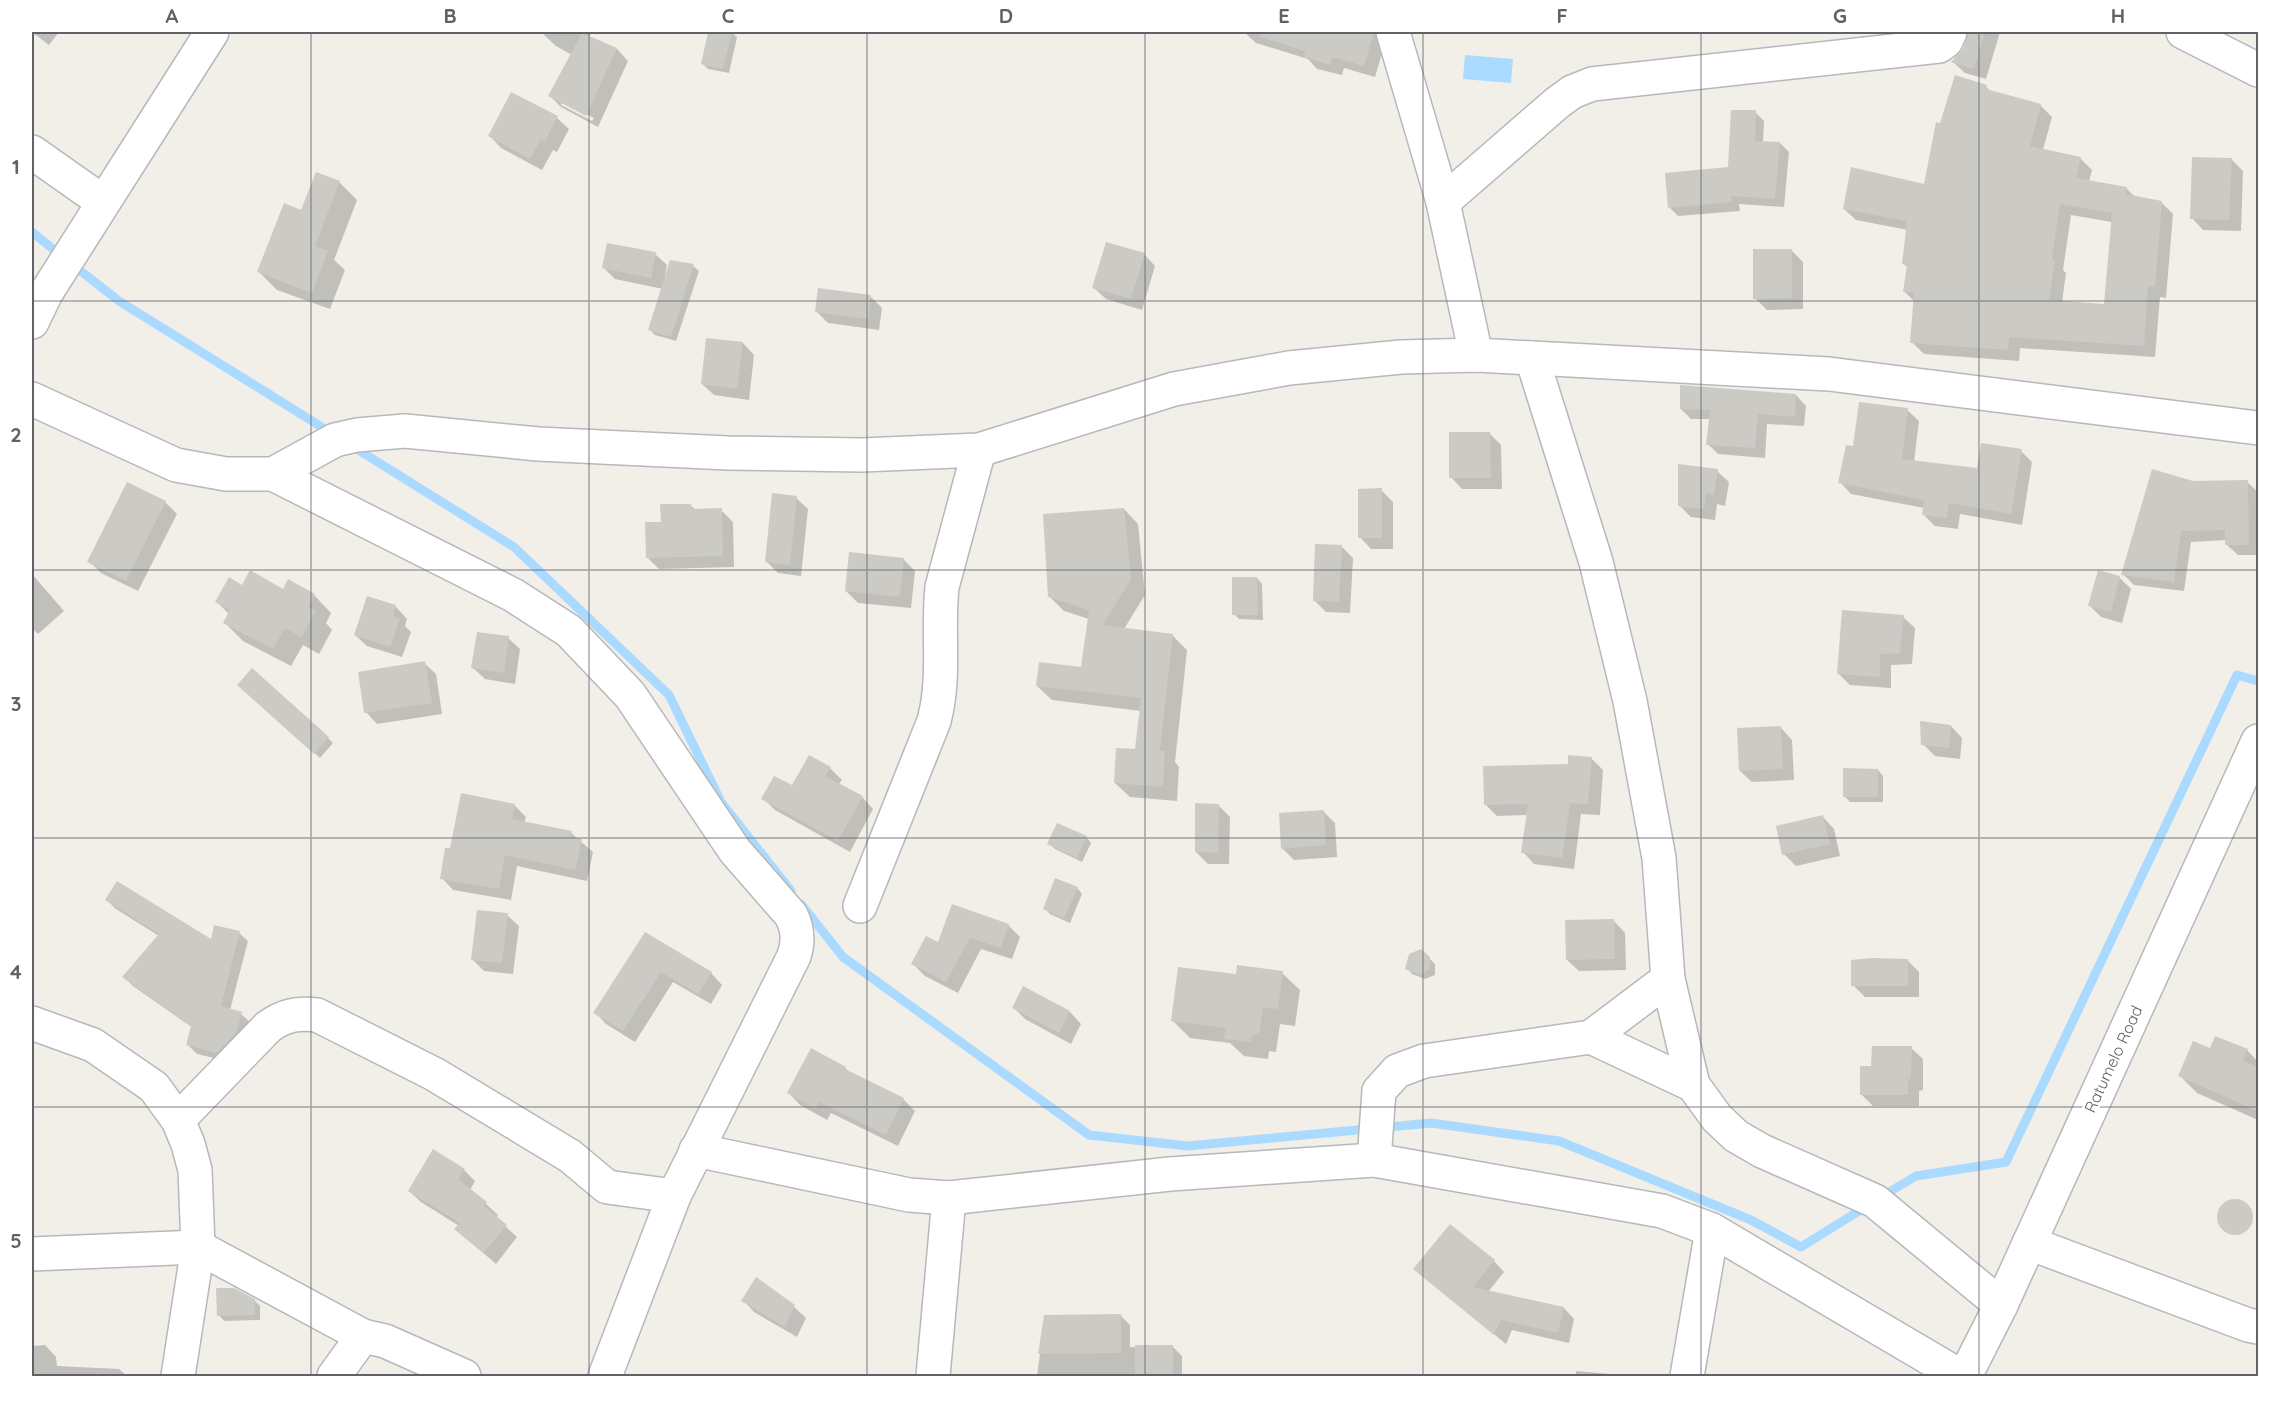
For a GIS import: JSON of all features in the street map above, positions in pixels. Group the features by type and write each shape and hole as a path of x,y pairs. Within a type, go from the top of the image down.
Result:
{"street":[{"path":"32,322 39,292 103,202 212,32"},
{"path":"1393,32 1443,202 1476,355"},
{"path":"1443,202 1557,103 1572,92 1593,84 1939,46 1946,42 1950,32"},
{"path":"2183,32 2259,70"},
{"path":"32,152 103,202"},
{"path":"273,474 335,440 357,435 405,431 538,444 728,453 862,455 979,450 1174,389 1289,368 1401,357 1476,355 1829,374 2259,429"},
{"path":"1532,358 1596,562 1630,701 1659,858 1668,979 1693,1085 1717,1118 1736,1136 1762,1151 1875,1202 2001,1305"},
{"path":"32,399 176,465 226,474 273,474 513,595 569,631 630,695 735,851 791,915 796,924 797,936 794,956 674,1196 605,1377"},
{"path":"860,906 939,702 942,587 979,450"},
{"name":"Ratumelo Road","path":"1965,1377 2030,1243 2259,741"},
{"path":"1374,1160 1379,1091 1397,1071 1424,1061 1591,1037 1668,979"},
{"path":"178,1120 268,1027 282,1017 301,1013 317,1015 434,1074 570,1156 607,1187 674,1196"},
{"path":"32,1023 93,1045 154,1087 178,1120 188,1144 195,1170 198,1247 178,1377"},
{"path":"1591,1037 1693,1085"},
{"path":"696,1150 909,1195 949,1198 1170,1174 1374,1160 1662,1211 1712,1230 1960,1377"},
{"path":"933,1377 949,1198"},
{"path":"1687,1377 1712,1230"},
{"path":"2030,1243 2248,1325 2259,1327"},
{"path":"32,1254 198,1247 363,1336 385,1341 465,1377"},
{"path":"334,1377 363,1336"}],"water":[{"path":"1465,55 1513,59 1511,83 1463,79"}],"building":[{"path":"708,32 732,32 723,69 701,64"},
{"path":"1261,32 1374,32 1364,66 1332,57 1330,65 1304,57 1305,51 1260,37"},
{"path":"1968,32 1985,32 1974,69 1951,62 1963,49"},
{"path":"582,33 617,48 586,116 548,96"},
{"path":"1955,75 1987,85 1986,89 2041,104 2030,146 2081,157 2076,178 2127,187 2126,194 2162,201 2155,287 2148,286 2144,346 2009,337 2008,350 1910,343 1914,293 1903,292 1907,265 1902,264 1907,221 1843,209 1851,167 1924,184 1936,122 1940,123","holes":["2060,204 2112,213 2104,304 2049,300"]},
{"path":"511,92 558,116 545,141 541,139 530,159 488,136"},
{"path":"1731,110 1756,110 1755,141 1780,142 1775,199 1731,196 1732,202 1668,208 1665,173 1728,167"},
{"path":"2192,157 2232,158 2229,220 2190,219"},
{"path":"316,172 340,181 315,246 328,251 312,293 257,272 284,203 301,210"},
{"path":"1106,242 1145,253 1131,299 1092,288"},
{"path":"607,243 656,252 651,278 602,268"},
{"path":"1753,249 1792,249 1792,298 1753,299"},
{"path":"670,260 694,264 671,337 648,330"},
{"path":"818,288 871,295 868,319 815,312"},
{"path":"706,338 743,342 737,389 701,384"},
{"path":"1680,385 1796,394 1795,417 1758,414 1755,448 1706,445 1710,410 1680,409"},
{"path":"1859,402 1908,408 1902,459 1977,468 1981,443 2022,449 2011,514 1949,503 1947,518 1922,515 1924,500 1838,483 1846,445 1853,446"},
{"path":"1449,432 1490,432 1491,478 1449,478"},
{"path":"1678,464 1718,469 1714,495 1706,493 1704,509 1678,506"},
{"path":"2152,469 2193,481 2248,480 2249,545 2225,545 2225,530 2181,531 2174,582 2121,575"},
{"path":"127,482 166,501 126,581 87,562"},
{"path":"1382,488 1382,538 1358,538 1358,489"},
{"path":"772,493 797,496 790,565 765,562"},
{"path":"660,504 691,504 691,509 722,508 723,556 646,558 645,522 661,522"},
{"path":"1124,508 1131,579 1103,625 1173,634 1160,751 1165,751 1163,787 1114,783 1116,748 1135,749 1141,698 1036,686 1039,662 1081,667 1089,610 1048,597 1043,514"},
{"path":"1315,544 1342,545 1339,602 1313,601"},
{"path":"849,552 904,558 900,597 845,591"},
{"path":"250,570 283,589 288,579 315,594 308,607 316,611 301,637 285,628 273,649 223,623 230,610 215,602 229,577 242,585"},
{"path":"2098,570 2120,576 2111,612 2088,606"},
{"path":"1232,577 1257,577 1258,615 1232,615"},
{"path":"367,596 396,605 393,616 400,619 390,647 354,635"},
{"path":"1842,610 1904,615 1900,653 1880,654 1880,677 1837,674"},
{"path":"477,632 509,636 504,673 471,668"},
{"path":"425,661 432,703 364,713 358,672"},
{"path":"252,668 329,737 314,754 237,685"},
{"path":"1920,721 1951,725 1949,748 1921,745"},
{"path":"1781,726 1783,769 1739,771 1737,728"},
{"path":"809,755 831,767 825,776 863,796 838,841 761,799 774,776 792,785"},
{"path":"1568,755 1592,757 1588,804 1570,803 1562,858 1521,853 1528,804 1484,805 1483,766 1568,764"},
{"path":"1843,768 1878,769 1878,797 1843,797"},
{"path":"461,793 515,804 512,819 572,831 571,837 582,839 575,870 505,855 499,889 440,879 445,848 450,848"},
{"path":"1195,803 1219,804 1218,853 1195,852"},
{"path":"1324,810 1326,845 1281,849 1279,813"},
{"path":"1823,815 1830,844 1782,855 1776,826"},
{"path":"1057,823 1087,836 1077,858 1047,844"},
{"path":"1055,878 1078,887 1064,918 1043,909"},
{"path":"117,881 211,939 214,925 240,931 221,1006 242,1012 236,1033 217,1053 186,1045 191,1026 122,977 159,934 105,900"},
{"path":"952,904 1009,924 1001,948 970,938 946,982 911,964 926,936 938,942"},
{"path":"477,910 508,913 502,963 471,960"},
{"path":"1614,919 1615,959 1566,960 1565,920"},
{"path":"645,932 712,972 698,994 661,972 623,1031 593,1013"},
{"path":"1421,949 1430,957 1430,969 1419,975 1405,969 1409,954"},
{"path":"1908,959 1908,986 1851,986 1851,960"},
{"path":"1237,965 1283,971 1278,1009 1263,1007 1259,1035 1252,1035 1251,1042 1224,1039 1226,1028 1171,1021 1178,967 1236,974"},
{"path":"1023,986 1070,1011 1059,1033 1012,1008"},
{"path":"2215,1036 2248,1049 2243,1061 2259,1068 2259,1112 2178,1076 2193,1041 2210,1048"},
{"path":"1872,1046 1912,1046 1908,1095 1860,1095 1860,1066 1871,1066"},
{"path":"811,1048 846,1067 845,1069 904,1098 886,1135 819,1102 815,1109 787,1093"},
{"path":"433,1149 465,1169 458,1179 487,1202 484,1206 507,1225 483,1253 454,1229 460,1223 408,1191"},
{"path":"2235,1199 2248,1204 2253,1217 2248,1230 2235,1235 2222,1230 2217,1217 2222,1204"},
{"path":"1450,1224 1495,1260 1473,1287 1564,1307 1558,1333 1501,1320 1494,1335 1413,1269"},
{"path":"756,1277 795,1305 785,1327 741,1301"},
{"path":"216,1288 234,1288 255,1299 255,1315 217,1316"},
{"path":"1121,1314 1121,1353 1038,1354 1044,1315"},
{"path":"1135,1345 1173,1345 1173,1377 1135,1377"}],"waterway":[{"path":"32,232 53,249"},
{"path":"82,272 119,301 333,434"},
{"path":"352,446 514,547 669,695 721,802 791,891"},
{"path":"1881,1197 1916,1176 2006,1162 2237,675 2258,681"},
{"path":"801,904 843,957 1089,1135 1188,1146 1431,1123 1559,1141 1751,1220 1801,1247 1867,1206"}]}
